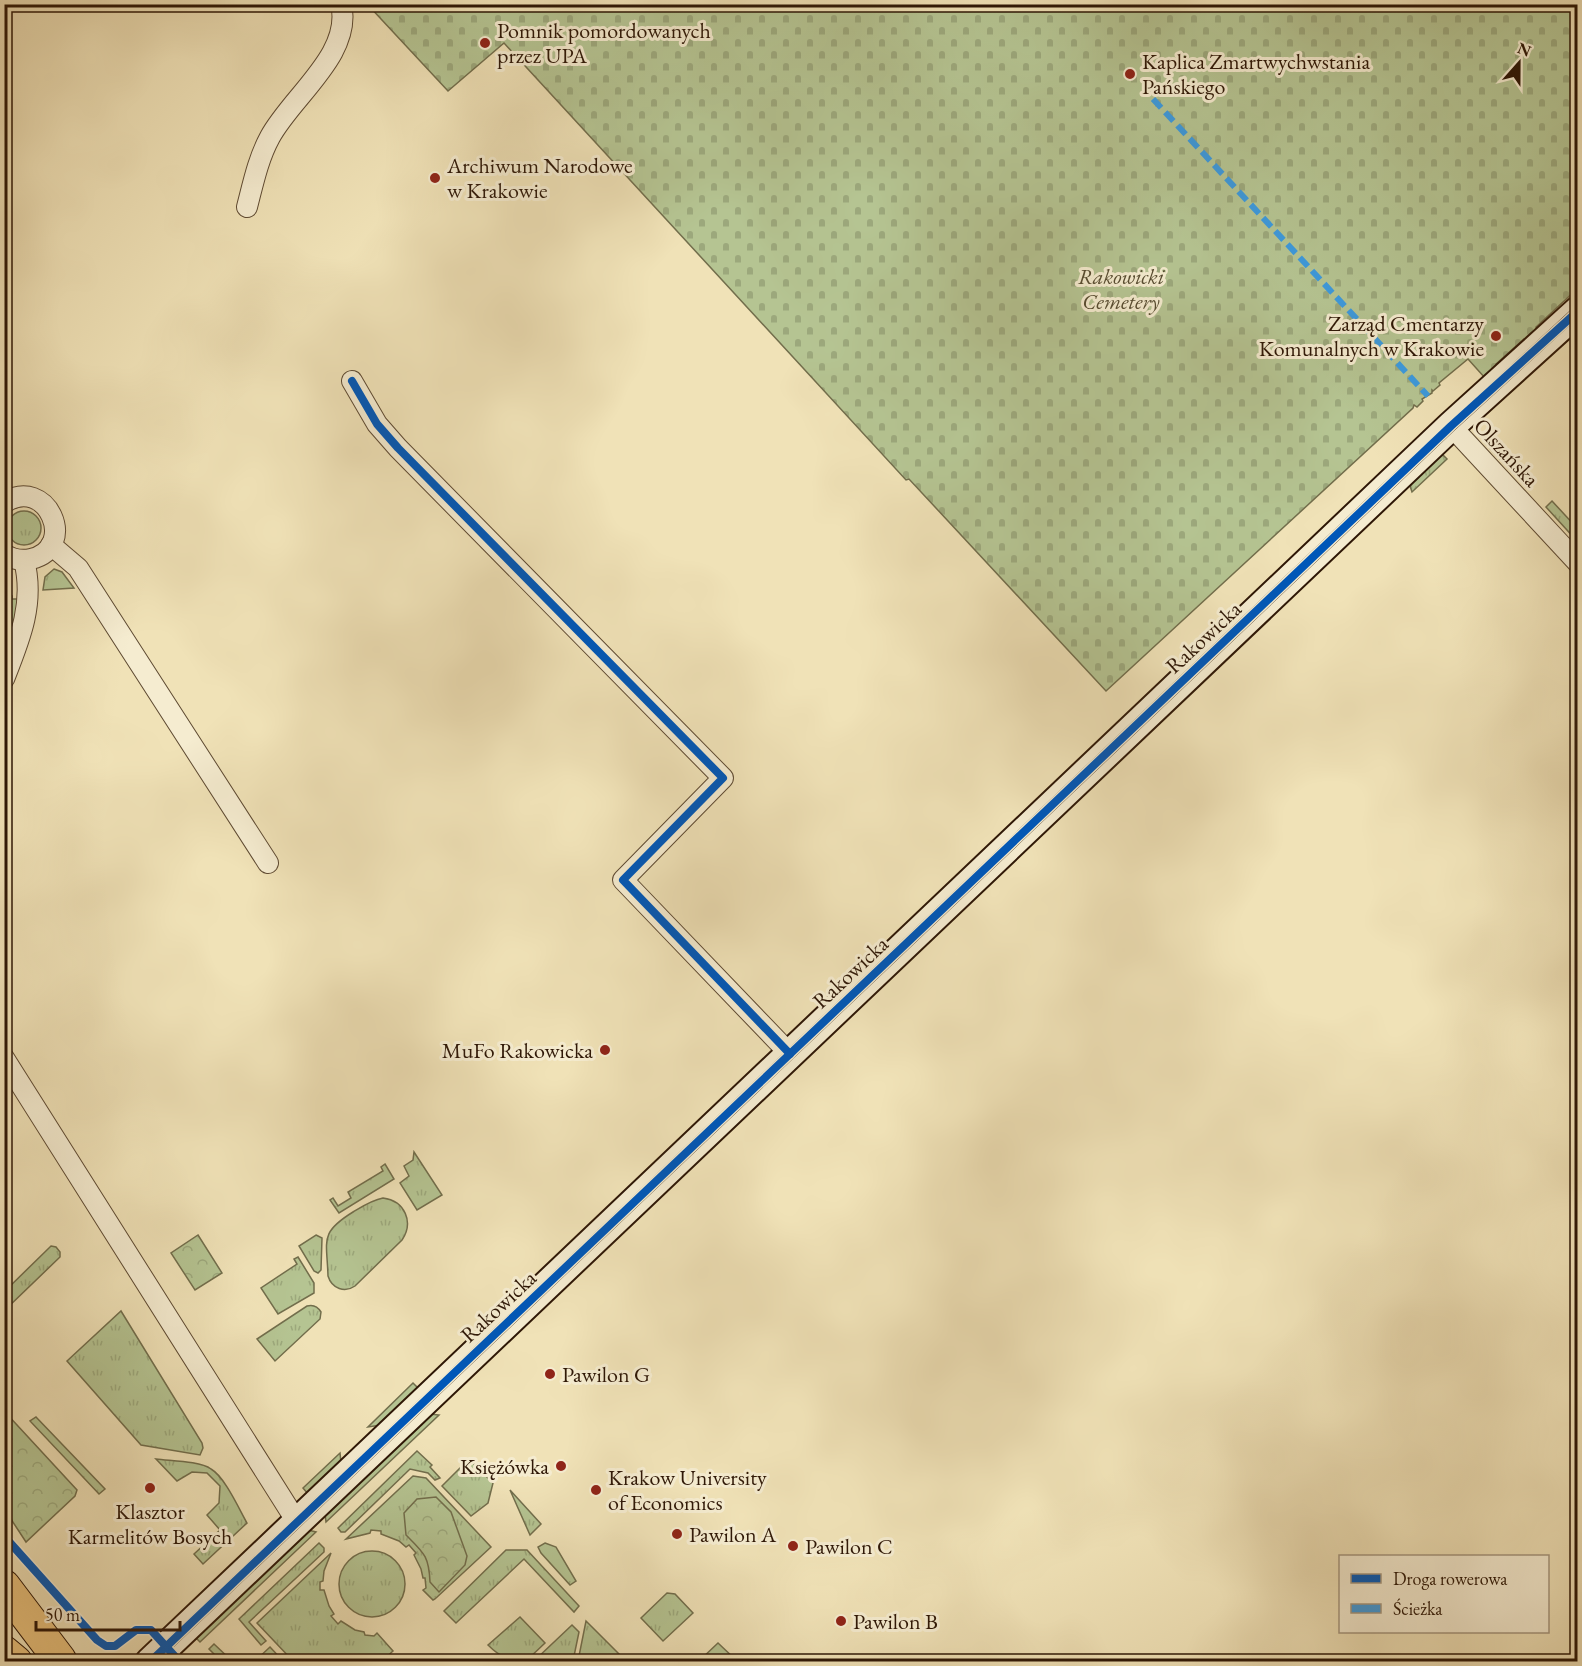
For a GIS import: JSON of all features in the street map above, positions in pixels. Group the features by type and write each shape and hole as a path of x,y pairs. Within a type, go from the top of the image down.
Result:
{"main road":[{"path":"4,1586 61,1661"},
{"path":"4,1611 61,1661"},
{"path":"4,1652 16,1662"}],"street":[{"path":"247,207 261,155 269,139 279,121 331,57 340,39 344,23 342,4"},
{"name":"Rakowicka","path":"150,1662 1451,426 1578,311"},
{"path":"352,381 377,424 398,448 723,778 623,880 790,1054"},
{"name":"Olszańska","path":"1451,426 1578,563"},
{"path":"4,503 16,498 33,498 52,513 56,530 51,545 40,556 16,560 4,554"},
{"path":"51,545 78,568 268,863"},
{"path":"4,679 27,612 29,585 24,560"},
{"path":"4,1058 297,1522"}],"green space":[{"name":"Rakowicki Cemetery","path":"368,5 1577,5 1577,289 1536,327 1538,330 1525,341 1524,339 1496,364 1498,366 1485,378 1468,359 1439,383 1440,385 1422,399 1423,401 1417,407 1414,405 1106,691 909,479 906,480 504,43 448,91"},
{"path":"1492,437 1527,474 1515,475 1485,443"},
{"path":"1441,453 1447,459 1412,492 1409,483"},
{"path":"1552,501 1577,528 1577,541 1546,507"},
{"path":"24,511 36,516 41,528 36,540 24,545 12,540 7,528 12,516"},
{"path":"54,569 62,572 74,588 43,590 45,577"},
{"path":"5,577 11,592 6,592 6,596 18,599 18,605 5,647"},
{"path":"414,1152 442,1195 417,1210 400,1183 409,1176 404,1166 413,1160"},
{"path":"385,1164 394,1179 339,1213 330,1200 333,1198 338,1206 351,1198 348,1192 383,1171 381,1167"},
{"path":"383,1198 397,1203 402,1208 407,1220 406,1233 402,1240 355,1286 339,1289 332,1284 328,1276 327,1238 342,1219 371,1202"},
{"path":"198,1235 222,1273 195,1290 171,1253"},
{"path":"316,1235 322,1238 321,1270 318,1273 314,1271 299,1246"},
{"path":"51,1246 56,1247 60,1252 60,1257 5,1310 5,1291"},
{"path":"298,1257 314,1283 314,1293 278,1314 261,1288 297,1264 294,1259"},
{"path":"307,1306 319,1309 320,1319 275,1361 257,1339"},
{"path":"121,1311 202,1443 203,1448 200,1455 141,1445 67,1361"},
{"path":"413,1383 419,1389 381,1425 368,1427"},
{"path":"5,1412 77,1490 75,1496 26,1542 5,1510"},
{"path":"430,1414 439,1415 326,1522 325,1514"},
{"path":"36,1417 105,1489 99,1494 30,1421"},
{"path":"417,1451 432,1465 430,1467 440,1478 435,1480 428,1473 410,1469 345,1532 341,1532 338,1528"},
{"path":"340,1453 341,1463 308,1494 303,1488"},
{"path":"156,1459 193,1463 211,1469 226,1486 247,1523 203,1564 194,1554 220,1530 207,1515 219,1503 220,1486 207,1473 192,1472 177,1481"},
{"path":"469,1459 493,1483 488,1503 471,1516 442,1486"},
{"path":"413,1476 426,1478 491,1547 433,1600 423,1590 426,1588 425,1578 423,1578 414,1555 416,1553 409,1545 406,1547 399,1541 381,1534 381,1531 371,1530 370,1533 346,1539"},
{"path":"510,1490 541,1524 530,1535"},
{"path":"436,1497 451,1512 467,1556 465,1565 439,1592 430,1582 427,1560 406,1535 404,1513 417,1499"},
{"path":"308,1530 316,1532 200,1642 195,1637"},
{"path":"319,1543 324,1548 324,1552 249,1622 266,1641 261,1645 239,1619"},
{"path":"545,1543 556,1547 576,1581 570,1585 541,1553 538,1547"},
{"path":"506,1550 527,1550 579,1606 574,1612 524,1559 456,1623 444,1611"},
{"path":"365,1551 379,1551 391,1556 400,1565 405,1584 403,1597 396,1608 379,1617 365,1617 353,1612 344,1603 339,1591 339,1577 344,1565 353,1556"},
{"path":"331,1553 323,1581 320,1582 320,1590 324,1590 334,1614 331,1616 338,1624 341,1621 355,1630 364,1632 365,1635 374,1636 377,1633 393,1651 382,1661 293,1661 257,1623"},
{"path":"667,1593 675,1594 693,1613 663,1641 641,1618"},
{"path":"520,1617 545,1643 526,1661 505,1658 488,1645"},
{"path":"586,1621 626,1661 578,1661"},
{"path":"572,1625 579,1632 573,1661 534,1661"},
{"path":"718,1643 737,1661 699,1661"},
{"path":"214,1644 232,1661 221,1661 209,1649"},
{"path":"270,1647 283,1661 255,1661"}],"tram line":[{"path":"144,1662 1379,488 1578,304"},
{"path":"157,1662 1454,430 1578,317"}],"marked path":[{"path":"1153,99 1428,396"}],"cycle path":[{"path":"150,1662 1451,426 1578,311"},
{"path":"352,381 377,424 398,448 723,778 623,880 790,1054"},
{"path":"4,1536 97,1640 106,1646 115,1646 136,1630 151,1630 180,1662"}],"place":[{"name":"Pomnik pomordowanych przez UPA","path":"485,43"},
{"name":"Kaplica Zmartwychwstania Pańskiego","path":"1130,74"},
{"name":"Archiwum Narodowe w Krakowie","path":"435,178"},
{"name":"Zarząd Cmentarzy Komunalnych w Krakowie","path":"1496,336"},
{"name":"MuFo Rakowicka","path":"605,1050"},
{"name":"Pawilon G","path":"550,1374"},
{"name":"Księżówka","path":"561,1466"},
{"name":"Klasztor Karmelitów Bosych","path":"150,1488"},
{"name":"Krakow University of Economics","path":"596,1490"},
{"name":"Pawilon A","path":"677,1534"},
{"name":"Pawilon C","path":"793,1546"},
{"name":"Pawilon B","path":"841,1621"}]}
